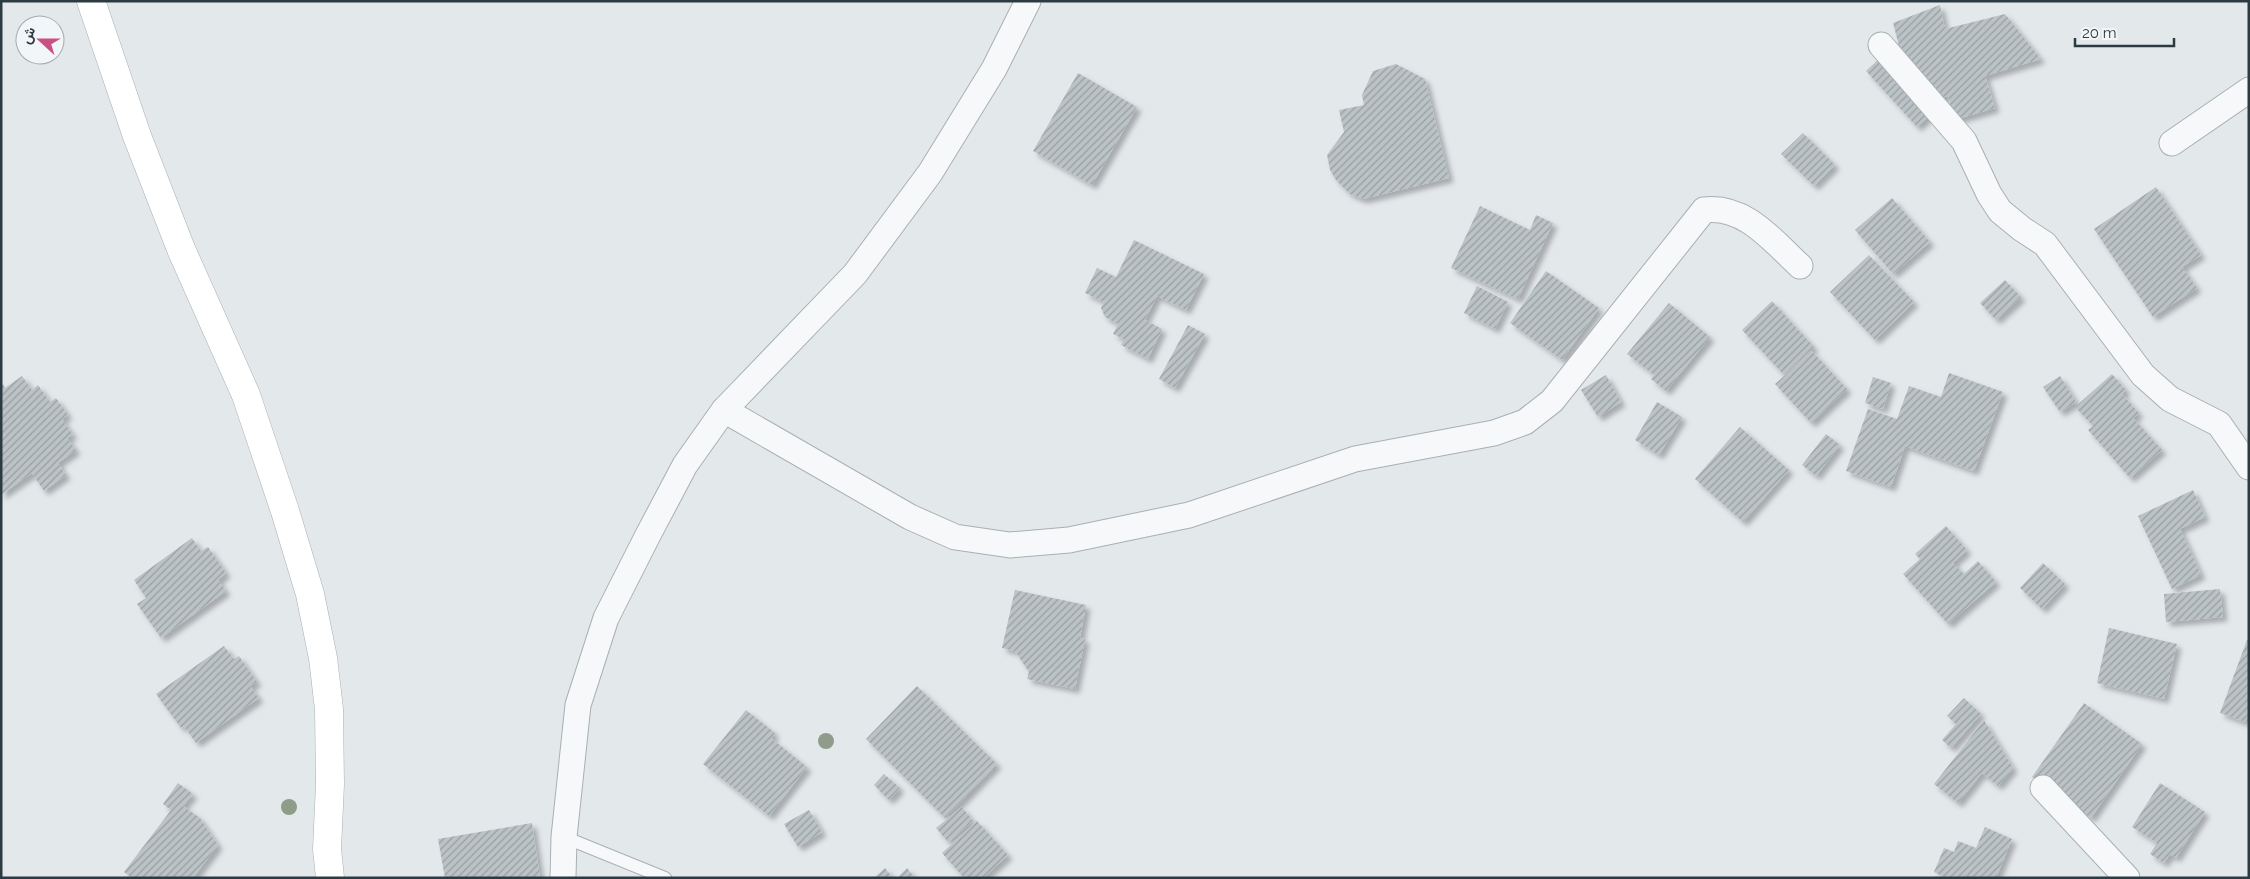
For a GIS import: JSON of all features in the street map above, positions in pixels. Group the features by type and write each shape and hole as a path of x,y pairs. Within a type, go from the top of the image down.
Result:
{"main road":[{"path":"91,1 137,136 178,240 246,395 285,511 310,594 323,658 329,709 330,784 327,849 330,878"}],"street":[{"path":"563,878 564,837 578,705 606,618 685,466 724,410 855,274 930,174 994,69 1028,1"},
{"path":"1881,45 1964,141 1989,194 2000,211 2022,229 2045,244 2143,375 2170,399 2219,424 2249,468"},
{"path":"2172,143 2249,90"},
{"path":"724,410 910,517 955,537 1010,546 1069,540 1189,515 1355,459 1494,433 1525,422 1552,401 1704,210 1730,210 1750,220 1800,266"},
{"path":"2043,788 2127,878"}],"lane":[{"path":"564,837 665,878"}],"building":[{"path":"1940,5 1945,29 2005,14 2041,59 1985,76 1995,108 1954,120 1948,96 1937,100 1904,65 1893,23"},
{"path":"1882,56 1933,112 1917,127 1866,71"},
{"path":"1396,64 1425,79 1449,178 1363,199 1350,194 1336,180 1330,170 1327,155 1344,132 1339,110 1364,105 1362,95 1373,71"},
{"path":"1078,73 1137,107 1092,185 1033,151"},
{"path":"1803,133 1835,165 1814,186 1781,154"},
{"path":"2156,187 2201,255 2182,267 2197,288 2153,317 2094,229"},
{"path":"1892,198 1930,242 1893,274 1855,230"},
{"path":"1480,206 1530,230 1536,215 1553,223 1518,299 1451,268"},
{"path":"1134,240 1204,274 1186,310 1157,296 1145,320 1162,329 1148,359 1121,345 1124,339 1113,334 1118,324 1105,317 1101,308 1104,302 1085,293 1097,268 1116,277"},
{"path":"1869,255 1914,302 1875,340 1830,292"},
{"path":"1546,271 1599,308 1562,360 1510,323"},
{"path":"2005,280 2021,297 1996,320 1980,303"},
{"path":"1477,286 1508,302 1495,329 1464,313"},
{"path":"1772,301 1814,347 1784,375 1742,330"},
{"path":"1669,303 1710,337 1666,391 1651,379 1654,375 1627,354"},
{"path":"1188,325 1205,334 1175,388 1159,379"},
{"path":"1812,351 1847,389 1811,423 1775,384"},
{"path":"1949,373 2003,392 1974,471 1905,446 1891,487 1846,471 1868,409 1897,419 1909,386 1941,397"},
{"path":"2112,374 2126,390 2122,394 2139,413 2133,418 2162,450 2130,478 2088,430 2093,426 2075,407"},
{"path":"1606,375 1621,402 1598,417 1581,390"},
{"path":"22,376 32,390 38,385 50,402 56,398 68,415 62,419 73,435 67,438 76,450 58,463 66,475 44,491 32,473 1,495 1,386 3,384 5,388"},
{"path":"2060,376 2076,402 2060,412 2043,387"},
{"path":"1873,377 1891,383 1883,409 1865,403"},
{"path":"1657,402 1682,417 1659,455 1635,440"},
{"path":"1740,427 1789,470 1743,522 1695,479"},
{"path":"1826,434 1840,445 1816,476 1802,465"},
{"path":"2193,490 2205,517 2180,529 2201,575 2172,589 2138,516"},
{"path":"1946,526 1967,550 1953,563 1964,574 1978,561 1996,582 1948,624 1903,574 1920,559 1915,554"},
{"path":"192,538 201,551 208,547 226,573 218,580 226,591 161,638 137,604 146,598 134,580"},
{"path":"2043,563 2065,584 2042,609 2020,588"},
{"path":"2220,589 2223,617 2166,622 2164,594"},
{"path":"1015,590 1086,605 1080,638 1085,639 1075,689 1027,679 1029,672 1015,651 1002,648"},
{"path":"2109,628 2177,644 2164,699 2097,683"},
{"path":"2247,640 2249,641 2249,713 2245,722 2220,713"},
{"path":"224,646 234,659 239,656 257,682 250,686 259,698 196,743 184,726 181,728 156,694"},
{"path":"917,686 997,764 945,818 866,739"},
{"path":"1964,698 1981,714 1951,748 1942,740 1956,724 1947,716"},
{"path":"2084,703 2142,744 2091,818 2032,777"},
{"path":"746,710 775,733 771,738 807,767 769,816 703,764"},
{"path":"1984,720 2013,768 1998,786 1982,773 1958,803 1934,784"},
{"path":"884,774 900,788 889,800 874,785"},
{"path":"178,783 193,794 183,806 200,818 218,845 193,878 132,878 124,872 171,810 163,804"},
{"path":"2160,783 2205,812 2176,858 2170,854 2164,863 2150,854 2157,843 2132,827"},
{"path":"962,807 973,821 948,842 936,828"},
{"path":"809,810 822,832 798,847 784,824"},
{"path":"977,821 1008,855 983,878 964,878 942,853"},
{"path":"532,823 540,878 445,878 438,839"},
{"path":"1985,827 2012,839 1996,878 1975,878 1967,874 1965,878 1946,878 1934,872 1944,848 1954,852 1958,841 1976,848"},
{"path":"885,868 893,878 874,878"},
{"path":"907,868 915,878 897,878"}]}
